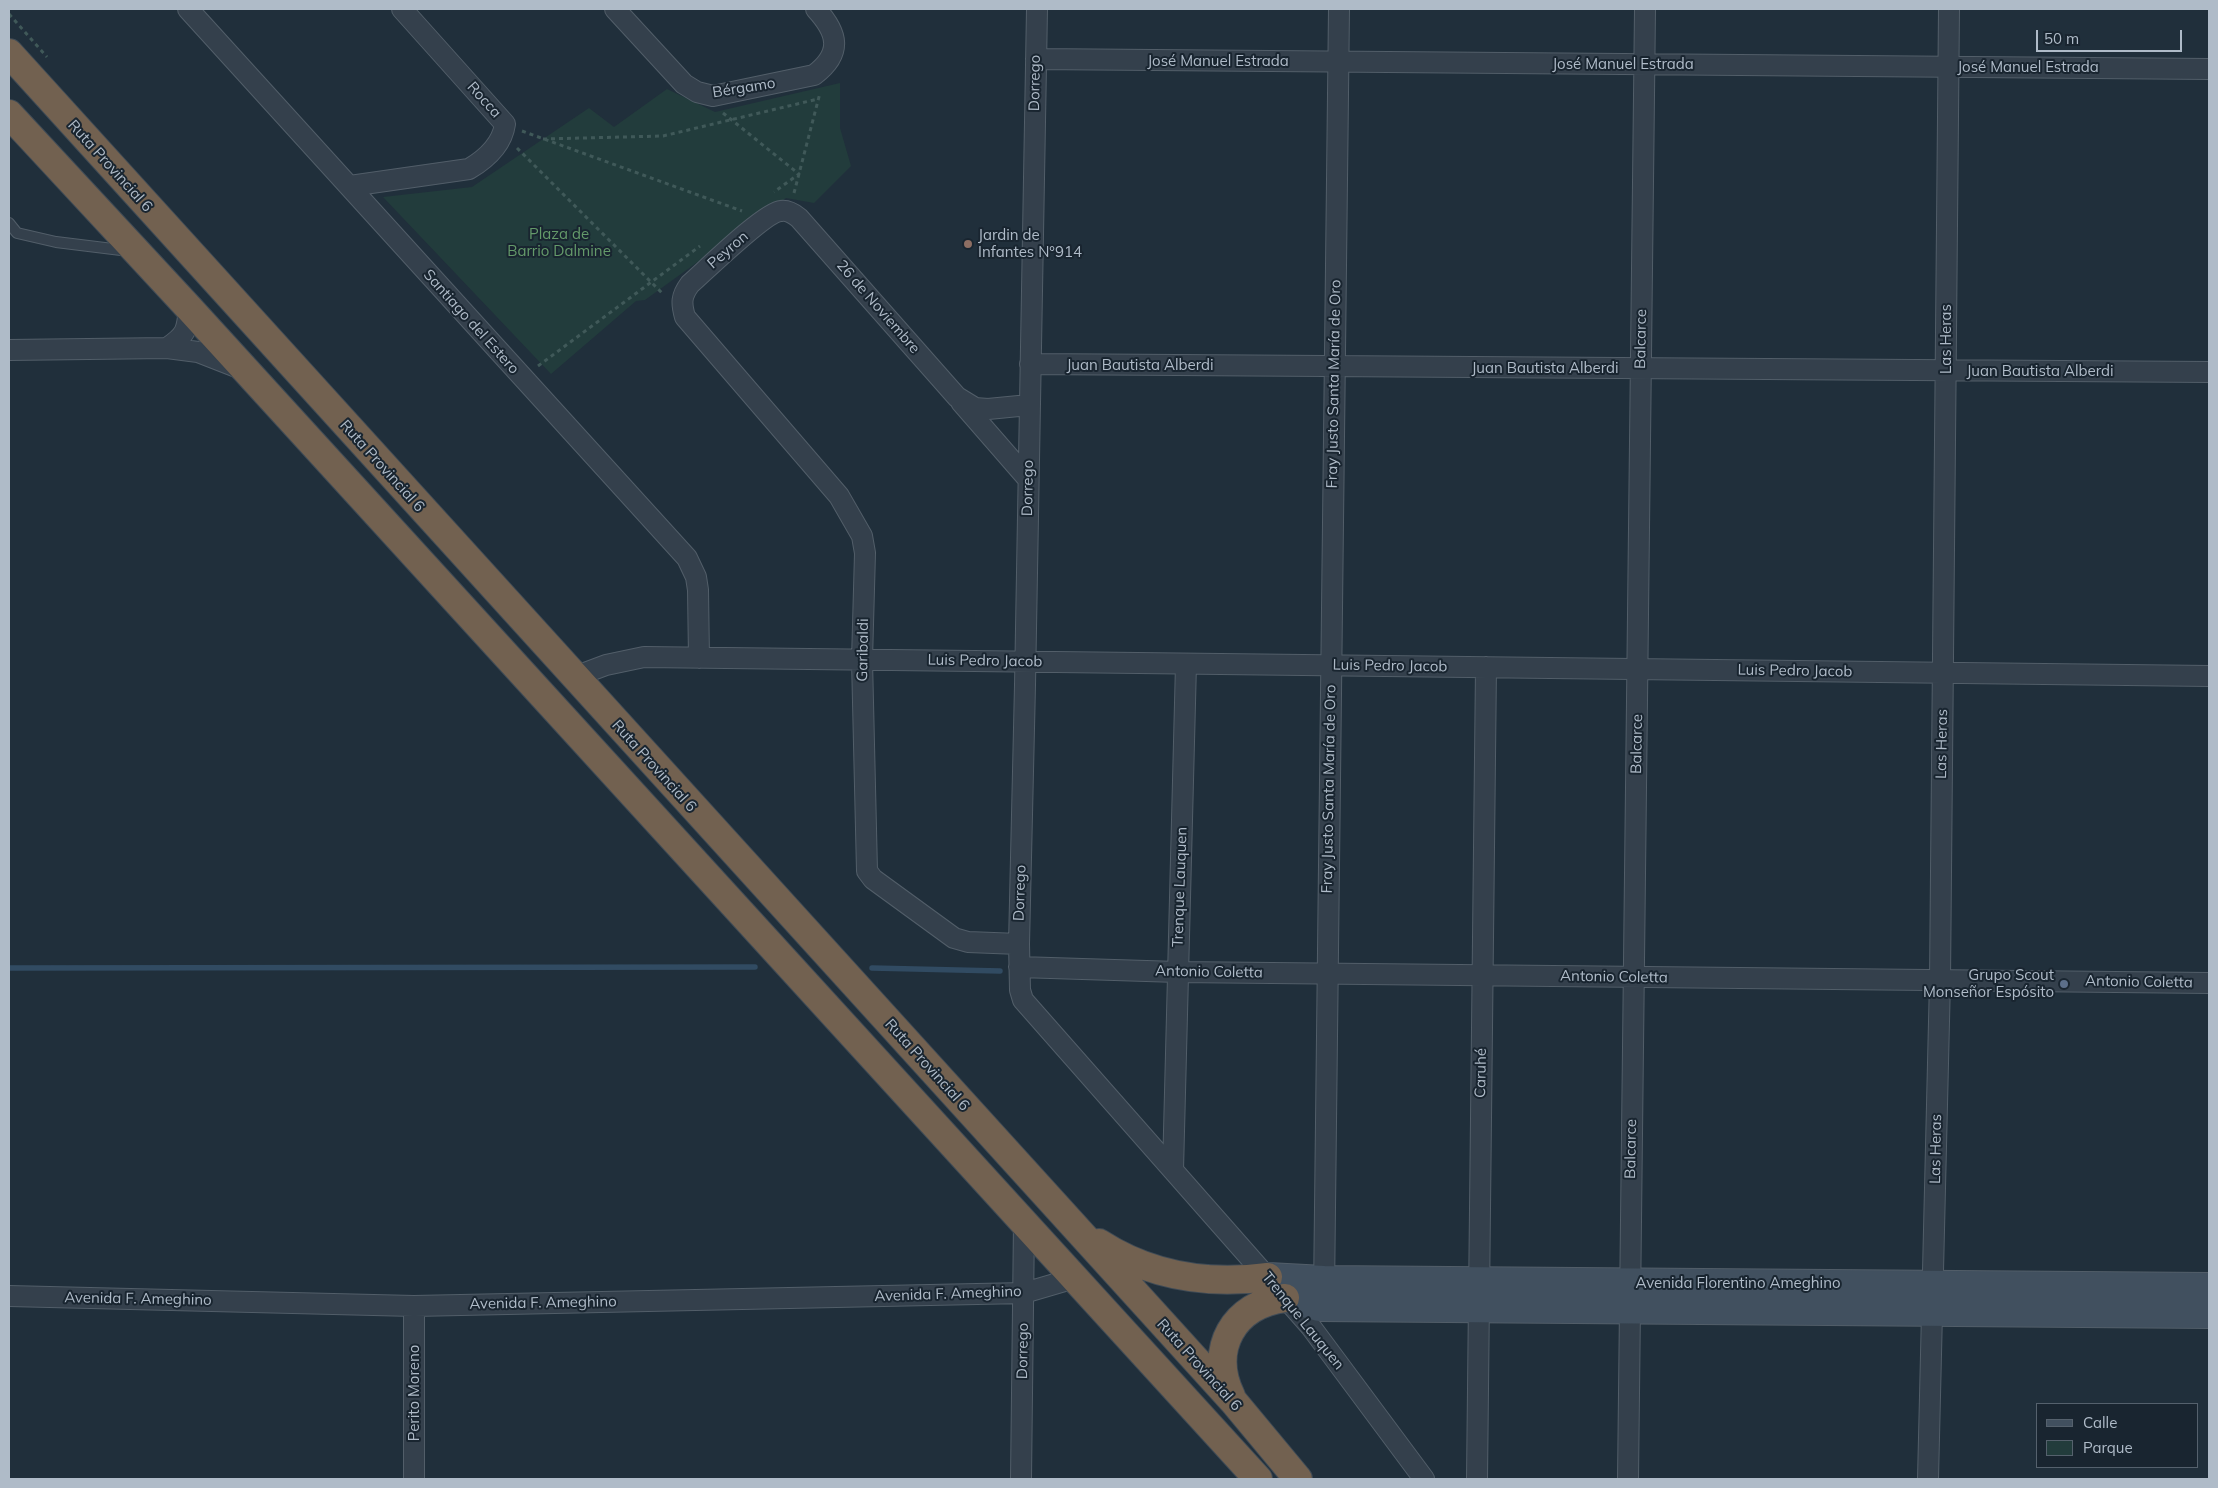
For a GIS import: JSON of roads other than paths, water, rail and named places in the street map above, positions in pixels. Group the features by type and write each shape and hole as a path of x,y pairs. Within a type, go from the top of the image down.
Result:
{"highway":[{"name":"Ruta Provincial 6","path":"9,53 1234,1402 1298,1479"},
{"path":"9,114 189,308 1258,1479"},
{"path":"1073,1226 1130,1262 1151,1268 1212,1280 1238,1281 1268,1277"},
{"path":"1234,1402 1225,1385 1222,1350 1228,1336 1238,1319 1252,1307 1268,1300 1285,1298"}],"main road":[{"name":"Avenida Florentino Ameghino","path":"1268,1277 1324,1280 2209,1287"},
{"name":"Avenida Florentino Ameghino","path":"1285,1298 1315,1317 1479,1308 2209,1314"}],"street":[{"name":"Santiago del Estero","path":"188,9 686,558 696,577 698,590 699,658"},
{"name":"Rocca","path":"350,186 468,169 486,159 505,130 402,9"},
{"name":"Bérgamo","path":"615,9 677,77 697,92 713,96 814,75 827,65 833,51 834,36 821,15"},
{"name":"Dorrego","path":"1019,967 1037,9"},
{"name":"Fray Justo Santa María de Oro","path":"1315,1317 1324,1296 1338,9"},
{"name":"Balcarce","path":"1628,1479 1644,9"},
{"name":"Las Heras","path":"1928,1479 1940,980 1949,9"},
{"name":"José Manuel Estrada","path":"1036,60 2209,69"},
{"name":"Peyron","path":"685,317 681,302 683,293 690,284 763,220 780,211 795,215"},
{"name":"26 de Noviembre","path":"795,215 1028,479"},
{"path":"166,348 182,338 187,328 189,308"},
{"name":"Garibaldi","path":"685,317 839,496 862,536 864,553 862,660 866,871 873,879 954,938 968,942 1019,944"},
{"path":"9,350 166,348 198,352 244,370"},
{"name":"Juan Bautista Alberdi","path":"1030,364 2209,372"},
{"name":"26 de Noviembre","path":"957,397 975,408 988,409 1029,405"},
{"name":"Luis Pedro Jacob","path":"574,677 606,665 644,657 2209,676"},
{"name":"Trenque Lauquen","path":"1173,1170 1186,664"},
{"name":"Caruhé","path":"1477,1479 1486,667"},
{"name":"Trenque Lauquen","path":"1019,967 1020,990 1023,1000 1285,1298"},
{"name":"Antonio Coletta","path":"1019,967 1178,972 2209,983"},
{"name":"Dorrego","path":"1021,1479 1024,1222"},
{"name":"Avenida F. Ameghino","path":"9,1296 414,1306 1024,1293 1075,1278"},
{"name":"Perito Moreno","path":"414,1306 414,1479"},
{"name":"Trenque Lauquen","path":"1315,1317 1424,1479"}],"lane":[{"path":"9,223 17,233 56,242 136,251"},
{"path":"9,241 17,233"}],"waterway":[{"path":"9,968 755,967"},
{"path":"872,968 1000,971"}],"place":[{"name":"Jardin de Infantes N°914","path":"968,244"},
{"name":"Grupo Scout Monseñor Espósito","path":"2064,984"}],"park label":[{"name":"Plaza de Barrio Dalmine","path":"559,242"}]}
